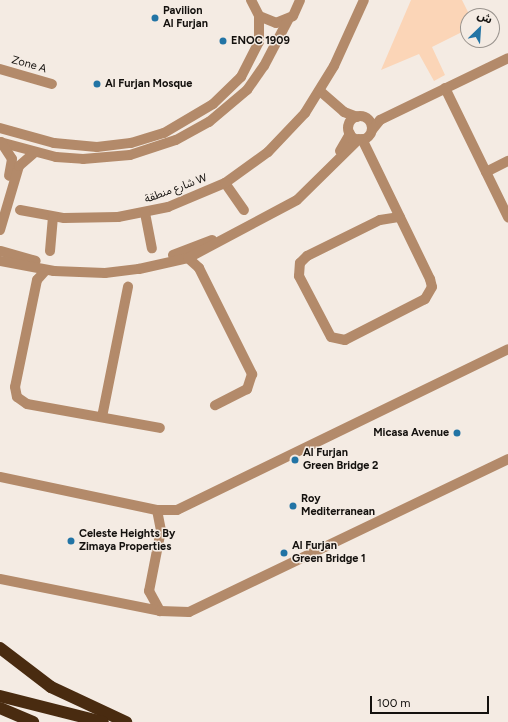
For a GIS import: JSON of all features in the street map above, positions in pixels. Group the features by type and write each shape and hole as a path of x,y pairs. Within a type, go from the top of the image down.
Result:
{"highway":[{"path":"0,648 51,687 126,722"},
{"path":"0,696 103,722"},
{"path":"0,708 33,722"}],"street":[{"path":"0,128 54,143 97,147 131,143 164,133 208,108 241,77 259,42 259,16 251,0"},
{"path":"0,142 67,159 112,159 190,134 247,90 264,66 288,20 298,10 300,0"},
{"name":"شارع منطقة W","path":"20,210 53,217 91,219 145,213 193,198 225,183 282,138 320,91 364,0"},
{"path":"259,16 276,23 288,20"},
{"path":"0,255 32,267 46,270 122,271 188,258 203,252 298,200 372,130 380,120 508,58"},
{"name":"Zone A","path":"0,69 52,84"},
{"path":"445,88 508,217"},
{"path":"320,91 353,120 380,120"},
{"path":"368,119 372,130"},
{"path":"0,255 40,262 87,266 139,263 185,252 236,228 294,195 326,167 350,134 353,120"},
{"path":"350,134 361,139 400,217 430,279 429,295 345,340 335,339 327,334 299,276 300,263 307,256 380,220 400,217"},
{"path":"0,142 8,150 12,164 0,207"},
{"path":"0,230 19,166 35,152"},
{"path":"345,154 368,154"},
{"path":"486,172 508,161"},
{"path":"225,183 244,210"},
{"path":"380,220 390,198"},
{"path":"145,213 152,248"},
{"path":"50,251 53,217"},
{"path":"199,268 203,252"},
{"path":"188,258 199,268 252,376 246,389 215,405"},
{"path":"32,267 37,280 16,394 27,404 160,428"},
{"path":"37,280 46,270"},
{"path":"102,418 128,287"},
{"path":"0,477 157,510 173,511 508,349"},
{"path":"0,579 160,611 196,611 508,459"},
{"path":"157,510 161,530 150,591 160,611"},
{"path":"161,530 173,511"},
{"path":"130,606 150,591"}],"shaded area":[{"path":"411,0 462,0 466,8 460,8 460,33 432,47 445,75 434,81 419,54 381,70"}],"place":[{"name":"Pavilion Al Furjan","path":"155,18"},
{"name":"ENOC 1909","path":"223,41"},
{"name":"Al Furjan Mosque","path":"97,84"},
{"name":"Micasa Avenue","path":"457,433"},
{"name":"Al Furjan Green Bridge 2","path":"295,460"},
{"name":"Roy Mediterranean","path":"293,506"},
{"name":"Celeste Heights By Zimaya Properties","path":"71,541"},
{"name":"Al Furjan Green Bridge 1","path":"284,553"}]}
